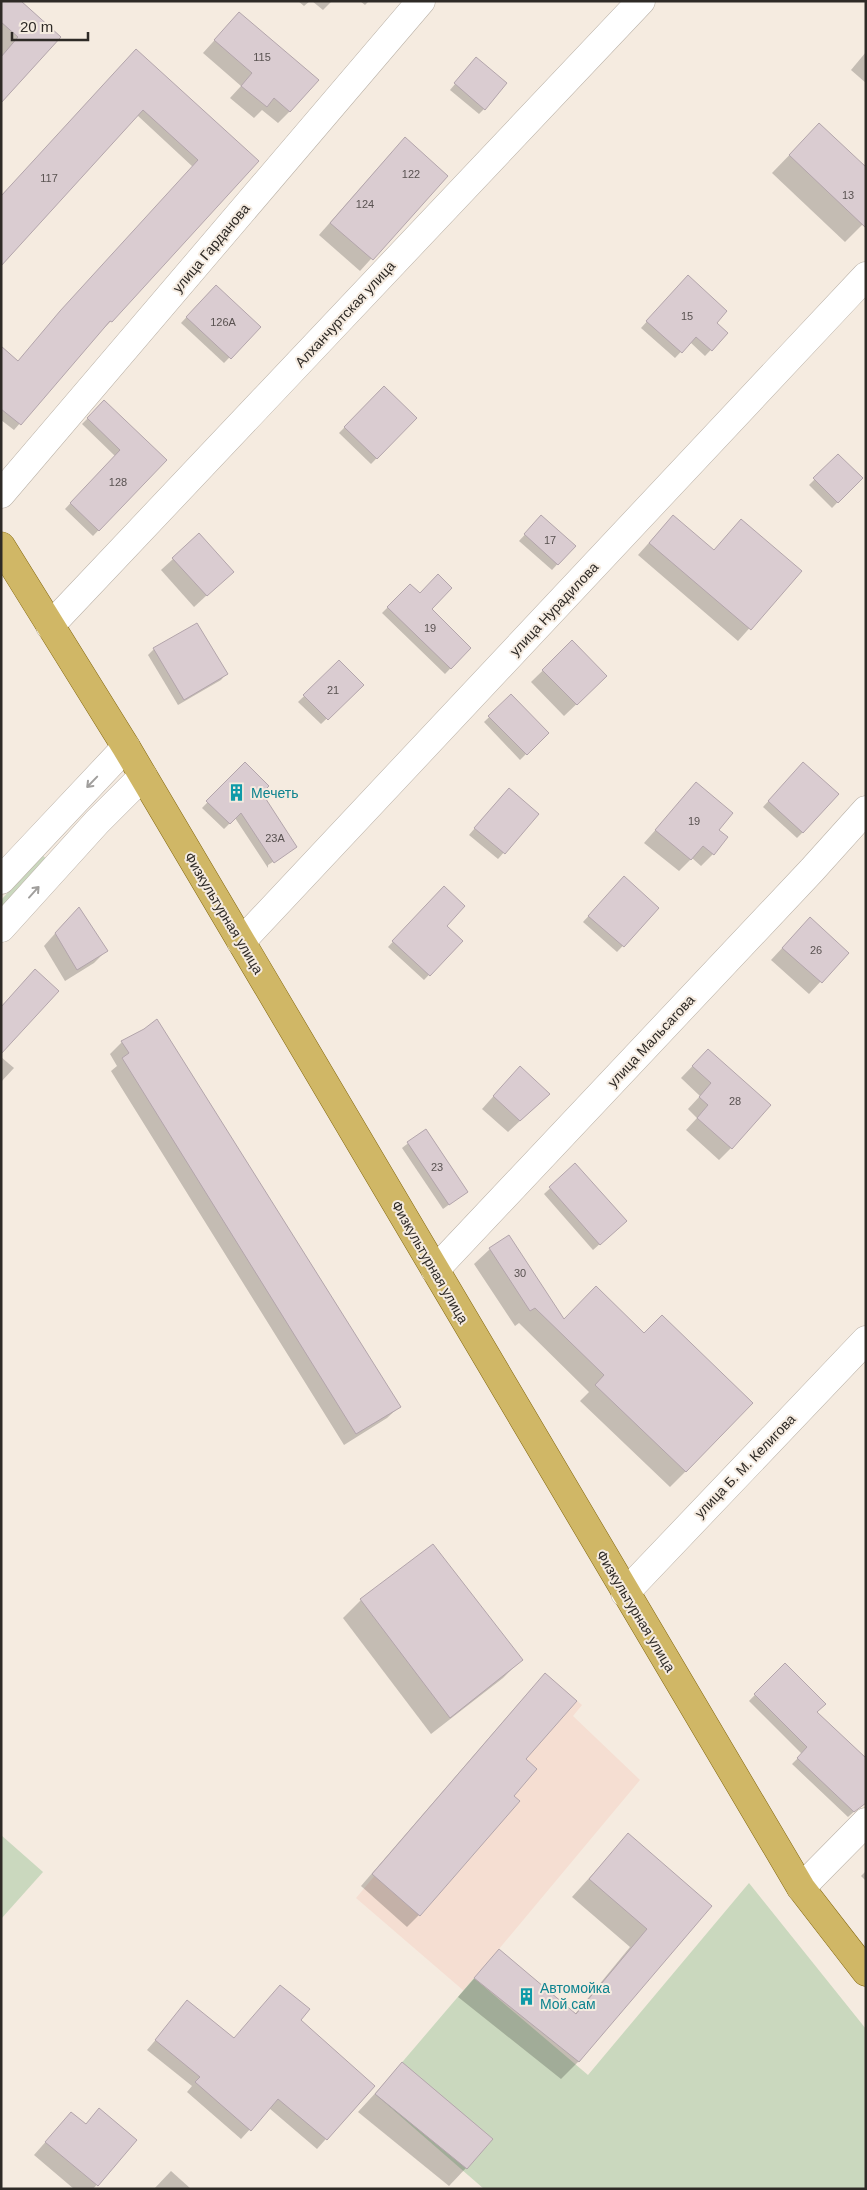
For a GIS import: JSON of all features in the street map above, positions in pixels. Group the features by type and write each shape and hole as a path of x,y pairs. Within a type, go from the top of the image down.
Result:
{"main road":[{"name":"Физкультурная улица","path":"1,546 126,747 801,1888 866,1972"}],"street":[{"name":"улица Гарданова","path":"1,494 421,1"},
{"name":"Алханчуртская улица","path":"50,626 641,1"},
{"name":"улица Нурадилова","path":"241,942 866,276"},
{"path":"1,880 126,747"},
{"path":"1,928 97,822 143,776"},
{"name":"улица Мальсагова","path":"435,1270 806,877 866,810"},
{"name":"улица Б. М. Келигова","path":"625,1593 866,1340"},
{"path":"801,1888 866,1822"}],"shaded area":[{"path":"545,1673 582,1705 573,1716 640,1780 464,1991 356,1898"}],"green space":[{"path":"42,855 49,861 1,915 1,900"},
{"path":"1,1835 43,1872 1,1919"},
{"path":"749,1883 866,2029 866,2189 484,2189 375,2094 474,1978 588,2075"}],"building":[{"path":"1,1 21,1 61,37 1,103 1,57 18,37 1,22"},
{"path":"239,12 319,80 290,112 274,98 267,107 241,86 252,73 214,40"},
{"path":"136,49 259,161 112,322 110,321 21,425 1,409 1,346 18,361 60,311 198,160 143,110 1,266 1,196"},
{"path":"476,57 507,83 485,110 454,83"},
{"path":"819,123 866,167 866,228 789,155"},
{"path":"405,137 448,176 373,260 330,223"},
{"path":"688,275 727,311 717,323 728,333 712,351 696,337 682,353 646,321"},
{"path":"216,285 261,327 231,359 186,317"},
{"path":"384,386 417,418 377,459 344,427"},
{"path":"104,400 167,460 99,531 70,503 120,450 87,418"},
{"path":"838,454 863,478 838,503 813,478"},
{"path":"541,515 576,546 558,565 524,534"},
{"path":"673,515 714,550 741,519 802,571 751,630 649,543"},
{"path":"199,533 234,572 207,596 172,558"},
{"path":"438,574 452,588 432,609 471,648 451,669 387,607 410,584 420,593"},
{"path":"197,623 228,674 184,700 153,648"},
{"path":"572,640 607,676 577,705 542,670"},
{"path":"339,660 364,685 328,720 303,695"},
{"path":"511,694 549,733 527,755 488,716"},
{"path":"245,762 269,786 262,793 297,847 274,863 241,813 230,824 206,801"},
{"path":"803,762 839,794 803,833 768,801"},
{"path":"696,782 733,813 719,830 728,837 714,855 703,846 691,860 655,830"},
{"path":"509,788 539,814 505,854 474,828"},
{"path":"624,876 659,908 624,947 588,916"},
{"path":"444,886 465,906 447,926 463,941 430,976 392,941"},
{"path":"79,907 108,951 77,970 55,933"},
{"path":"810,917 849,953 822,983 782,948"},
{"path":"35,969 59,991 1,1054 1,1007"},
{"path":"157,1019 401,1407 356,1434 122,1058 129,1053 121,1041 144,1029"},
{"path":"708,1049 771,1105 732,1149 697,1118 708,1105 699,1097 711,1083 692,1066"},
{"path":"520,1066 550,1094 520,1121 493,1096"},
{"path":"426,1129 468,1192 449,1205 407,1142"},
{"path":"575,1163 627,1221 600,1245 549,1187"},
{"path":"509,1235 564,1319 596,1286 644,1333 662,1315 753,1403 686,1472 595,1385 604,1375 535,1308 530,1311 489,1248"},
{"path":"433,1544 523,1660 450,1718 360,1599"},
{"path":"785,1663 826,1704 817,1712 866,1758 866,1803 854,1812 797,1758 807,1747 754,1694"},
{"path":"545,1673 577,1701 526,1759 537,1769 514,1796 520,1801 420,1916 372,1874"},
{"path":"628,1833 712,1906 579,2062 474,1978 499,1949 576,2014 647,1929 589,1879"},
{"path":"280,1985 310,2009 301,2020 375,2086 327,2140 278,2099 251,2131 195,2082 200,2077 155,2040 187,2000 234,2038"},
{"path":"402,2062 493,2139 467,2169 375,2094"},
{"path":"99,2108 137,2140 98,2186 45,2142 71,2112 86,2124"}],"place":[{"name":"Мечеть","path":"237,793"},
{"name":"Автомойка Мой сам","path":"526,1996"}]}
